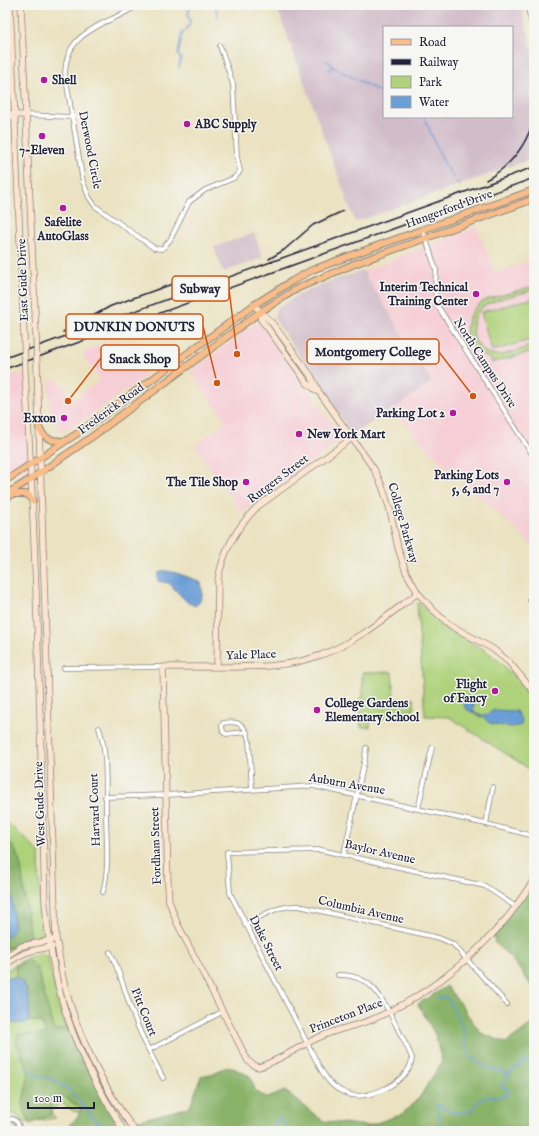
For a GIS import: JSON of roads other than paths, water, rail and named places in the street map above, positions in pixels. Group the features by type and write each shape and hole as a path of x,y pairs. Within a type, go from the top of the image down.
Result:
{"main road":[{"name":"East Gude Drive","path":"10,5 25,374 31,479"},
{"name":"East Gude Drive","path":"21,5 27,115 40,458"},
{"path":"5,112 15,115 27,115"},
{"path":"5,119 15,115"},
{"name":"Hungerford Drive","path":"371,248 534,190"},
{"name":"Hungerford Drive","path":"374,256 534,199"},
{"name":"Frederick Road","path":"5,481 31,465 281,287 312,270 371,248"},
{"name":"Frederick Road","path":"5,495 93,436 260,312 308,283 374,256"},
{"name":"College Parkway","path":"254,305 260,312 261,320 307,383 319,392 374,469 382,486 390,510 398,548 406,572 418,592 433,610 450,624 493,649 509,662 534,692"},
{"path":"39,428 48,440 65,441"},
{"name":"Rutgers Street","path":"217,667 218,580 219,570 227,547 245,519 257,507 352,438"},
{"name":"West Gude Drive","path":"40,458 56,939 63,979 71,1008 81,1034 103,1080 135,1131"},
{"name":"West Gude Drive","path":"31,479 39,662 45,904 49,940 60,996 78,1047 98,1088 124,1131"},
{"path":"5,498 13,494 25,494 29,495 33,501"},
{"name":"Yale Place","path":"163,667 281,665 300,662 341,646 356,637 418,592"},
{"name":"Fordham Street","path":"163,667 168,886 171,909 176,923 222,1012"},
{"name":"Princeton Place","path":"222,1012 248,1061 255,1066 263,1066 323,1035 370,1020 389,1011 434,985 480,948 516,907 534,880"},
{"path":"6,956 22,946 56,939"},
{"path":"5,965 27,952 58,946"}],"street":[{"name":"Derwood Circle","path":"139,5 86,32 76,41 70,50 66,61 65,73 83,182 87,193 93,203 107,216 154,248 162,249 170,240 189,202 205,190 234,178 240,171 237,157 233,84 220,46"},
{"path":"527,5 534,32"},
{"path":"27,115 72,117"},
{"name":"North Campus Drive","path":"423,230 435,266 436,298 440,311 534,457"},
{"path":"530,600 534,603"},
{"name":"Yale Place","path":"64,668 163,667"},
{"path":"247,732 226,734 223,732 222,726 223,723 236,722 247,732 249,741 252,789"},
{"name":"Harvard Court","path":"99,728 104,741 107,877 103,892"},
{"path":"344,854 366,748"},
{"path":"418,809 432,748"},
{"name":"Auburn Avenue","path":"105,797 166,795 313,786 534,836"},
{"path":"486,824 493,787"},
{"name":"Baylor Avenue","path":"232,852 321,850 344,854 485,886 516,907"},
{"name":"Duke Street","path":"232,852 227,852 230,893 245,925 327,1080 337,1089 353,1096 361,1096 380,1091 408,1072 412,1064 410,1054 389,1011"},
{"name":"Columbia Avenue","path":"245,925 276,908 299,906 440,938 453,944 507,1004"},
{"name":"Pitt Court","path":"110,952 118,966 120,978 135,1020 163,1078"},
{"path":"338,975 353,976 367,982 379,995 389,1011"},
{"path":"149,1050 222,1012"},
{"path":"5,1120 13,1119 17,1122 21,1131"}],"water":[{"path":"161,571 175,573 201,583 202,596 200,602 195,606 187,602 169,583 158,581 158,574"},
{"path":"469,696 477,699 474,703 473,711 482,716 493,710 516,711 522,721 521,725 512,727 489,723 484,718 466,709 464,705 466,698"},
{"path":"5,870 6,879 11,891 14,921 13,931 5,938"},
{"path":"8,977 19,978 25,987 29,1004 29,1021 17,1024 5,1022 5,979"}],"waterway":[{"path":"179,67 181,59 178,55 182,34 189,26 190,20 188,14 191,5"},
{"path":"215,5 218,16"},
{"path":"326,61 328,61 333,67"},
{"path":"329,70 333,67 383,93"},
{"path":"424,118 443,161 454,178"},
{"path":"457,182 460,186"},
{"path":"437,999 447,997 462,1025 466,1046 471,1058 488,1068 509,1074"},
{"path":"436,1131 441,1122 436,1108 437,1105 453,1113 471,1111 473,1107 476,1106 477,1102 486,1097 500,1097 507,1095 509,1090 502,1087 502,1084 513,1069 521,1065 525,1060 528,1061 534,1068"},
{"path":"26,1068 37,1076 50,1078 69,1089 95,1120 115,1131"},
{"path":"264,1131 273,1125 278,1119 281,1119 287,1131"},
{"path":"217,1131 217,1128 220,1126 228,1131"}],"railway":[{"path":"486,180 510,162 527,138 534,119"},
{"path":"5,358 534,167"},
{"path":"5,369 534,178"},
{"path":"269,259 284,250 313,225 343,211"},
{"path":"63,332 111,306 178,282"}],"place":[{"name":"Shell","path":"44,80"},
{"name":"ABC Supply","path":"187,124"},
{"name":"7-Eleven","path":"42,136"},
{"name":"Safelite AutoGlass","path":"63,208"},
{"name":"Interim Technical Training Center","path":"476,294"},
{"name":"Subway","path":"237,354"},
{"name":"DUNKIN DONUTS","path":"217,383"},
{"name":"Montgomery College","path":"473,396"},
{"name":"Snack Shop","path":"68,401"},
{"name":"Parking Lot 2","path":"453,413"},
{"name":"Exxon","path":"64,418"},
{"name":"New York Mart","path":"299,434"},
{"name":"The Tile Shop","path":"246,482"},
{"name":"Parking Lots 5, 6, and 7","path":"507,482"},
{"name":"Flight of Fancy","path":"495,691"},
{"name":"College Gardens Elementary School","path":"317,710"}]}
